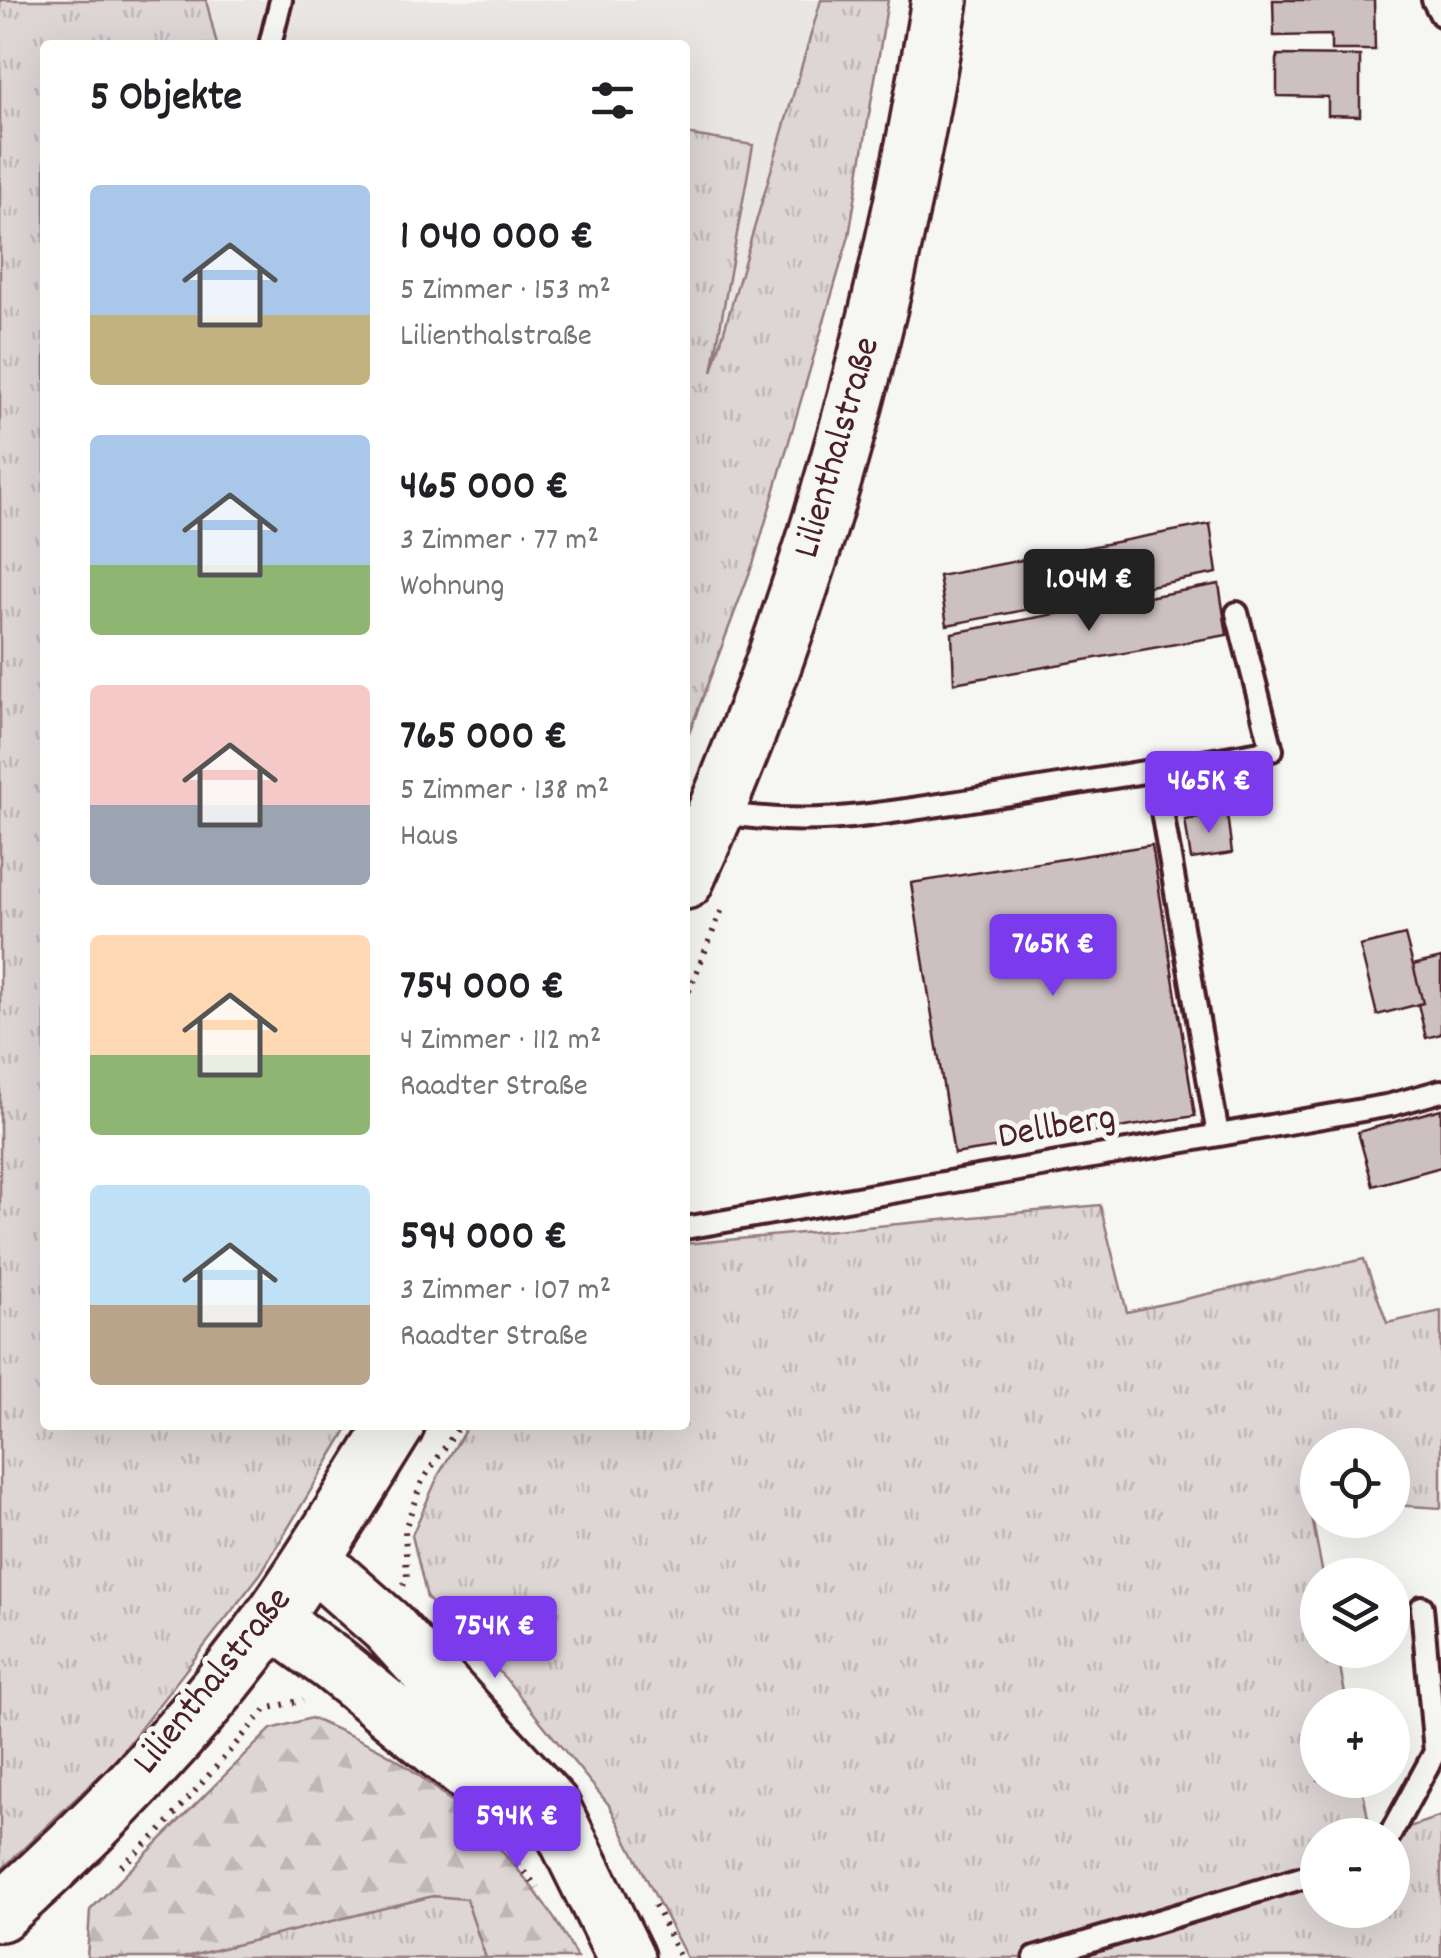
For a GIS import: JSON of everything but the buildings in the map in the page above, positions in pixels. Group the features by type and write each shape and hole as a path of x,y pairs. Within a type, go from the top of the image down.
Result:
{"main road":[{"name":"Lilienthalstraße","path":"690,869 717,812 785,634 853,410 894,253 940,0"},
{"name":"Lilienthalstraße","path":"0,1913 71,1850 271,1620 393,1430"},
{"path":"312,1560 388,1626 551,1806 626,1958"},
{"path":"271,1620 333,1664 509,1804 584,1876"}],"lane":[{"path":"271,40 281,0"},
{"path":"1432,0 1441,15"},
{"path":"717,812 758,820 830,822 1272,750 1237,613"},
{"path":"1155,771 1218,1135"},
{"name":"Dellberg","path":"690,1227 1390,1105 1441,1091"},
{"path":"1399,1818 1436,1752 1422,1607"},
{"path":"1035,1958 1300,1877"}],"shaded area":[{"path":"0,0 888,0 849,236 754,561 690,731 690,40 40,40 40,1430 44,1430 0,1842"}],"green space":[{"path":"0,0 206,0 216,40 40,40 40,1430 347,1430 261,1573 116,1760 0,1871"},
{"path":"821,0 888,0 849,236 754,561 690,731 690,135 753,145 712,372"},
{"path":"1100,1205 1127,1312 1364,1259 1387,1323 1441,1311 1441,1508 1410,1506 1410,1428 1300,1428 1300,1538 1316,1538 1320,1558 1300,1558 1300,1668 1340,1668 1344,1688 1300,1688 1300,1798 1364,1798 1368,1818 1300,1818 1300,1928 1410,1928 1410,1827 1441,1816 1441,1958 687,1958 609,1805 505,1678 427,1598 412,1535 439,1474 465,1430 690,1430 690,1244"},
{"path":"311,1718 392,1756 478,1826 543,1902 577,1958 486,1958 466,1899 433,1896 182,1958 87,1958 90,1910 271,1729"},
{"path":"433,1896 466,1898 486,1958 182,1958"}]}
